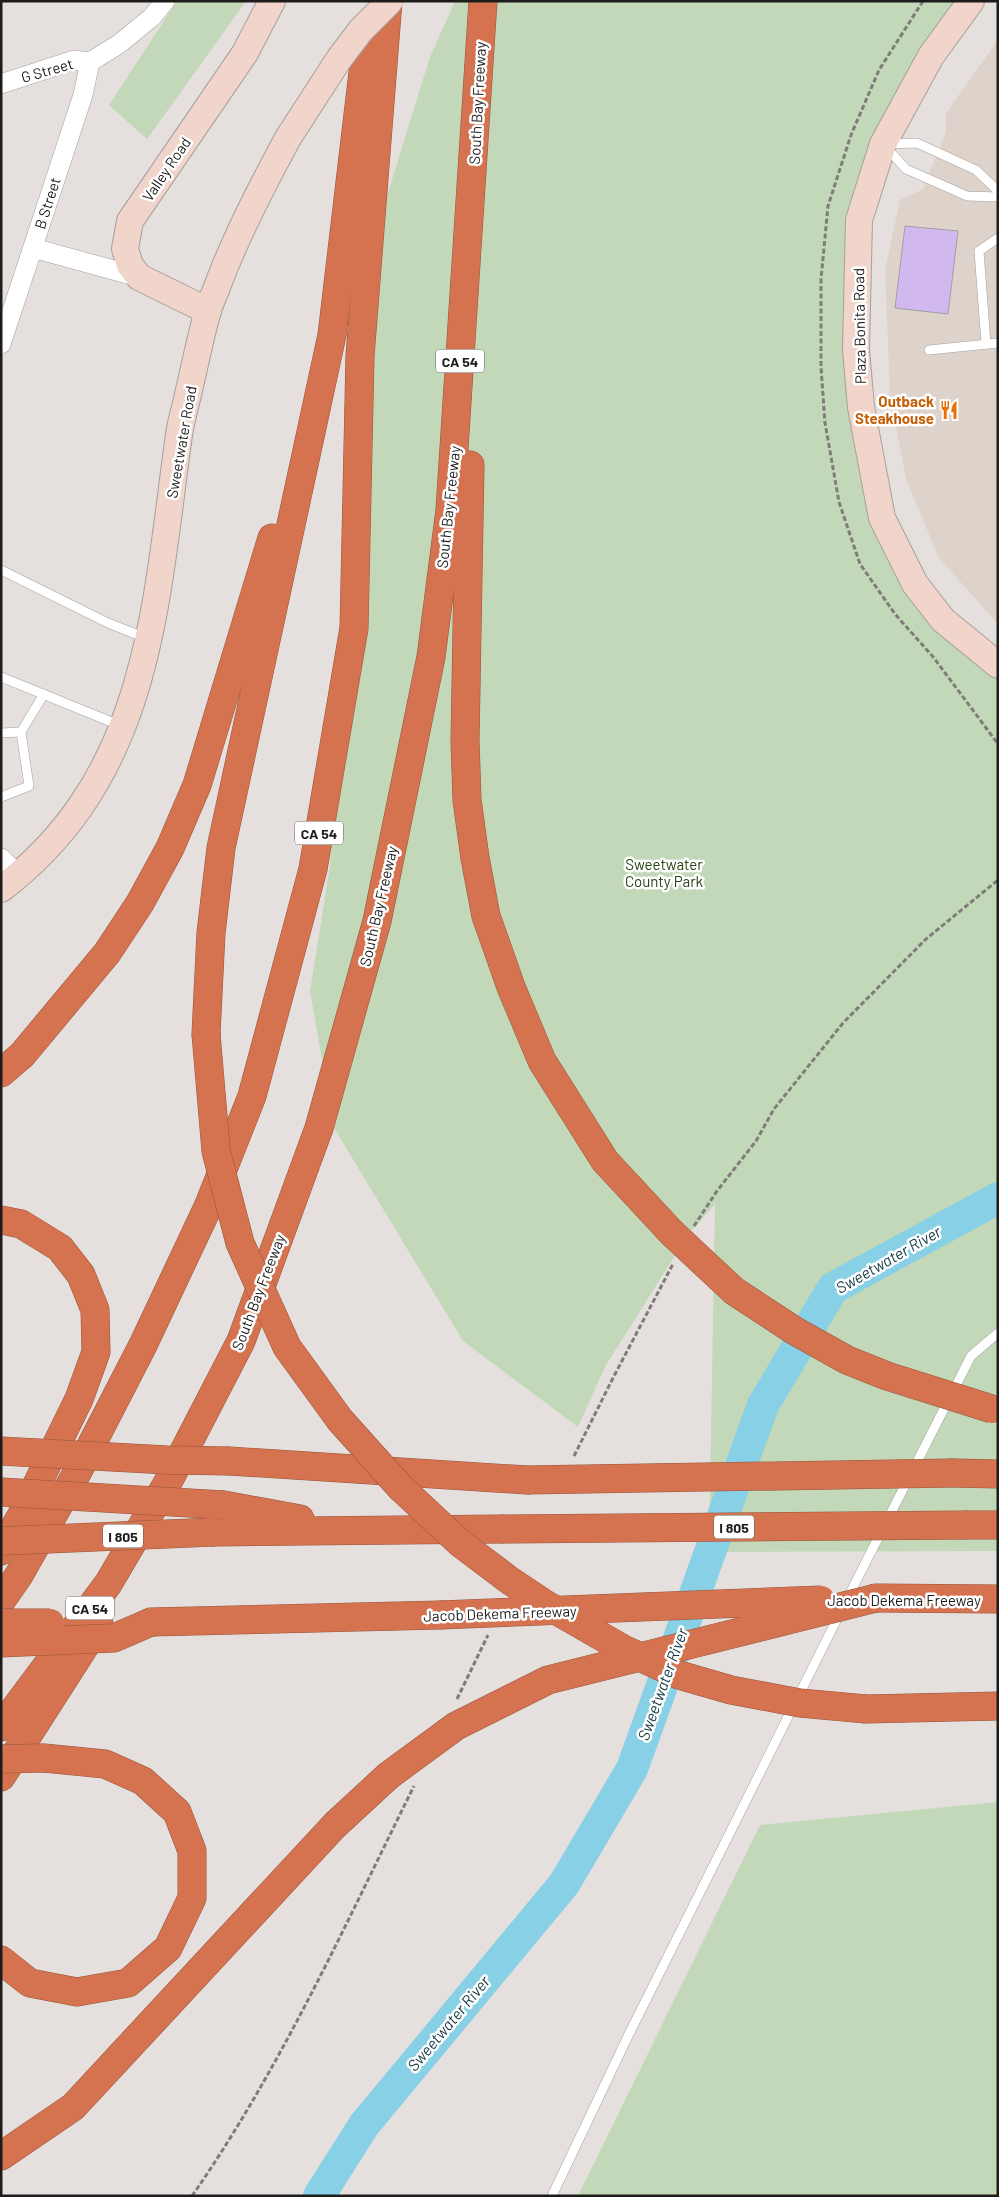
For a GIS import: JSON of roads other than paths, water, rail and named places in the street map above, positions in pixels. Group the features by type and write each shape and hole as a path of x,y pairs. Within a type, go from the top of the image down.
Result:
{"highway":[{"path":"371,1 332,335 221,848 211,934 206,1034 216,1151 240,1243 287,1346 340,1420 401,1488 460,1543 545,1604 624,1650 679,1675 731,1690 800,1703 866,1709 998,1706"},
{"name":"CA 54","path":"1,1600 19,1575 78,1471 143,1345 208,1207 252,1096 313,869 354,628 360,356 389,1"},
{"name":"South Bay Freeway","path":"1,1727 108,1584 168,1482 241,1341 319,1128 377,921 431,658 450,510 471,212 483,1"},
{"path":"471,212 470,538 465,741 467,800 486,916 511,987 542,1061 605,1161 671,1232 734,1290 795,1332 848,1360 887,1376 995,1410"},
{"path":"1,1073 22,1055 107,953 140,903 170,848 197,785 274,531 305,461"},
{"path":"1,1220 21,1224 60,1248 81,1275 95,1310 96,1352 79,1399 24,1511 1,1551"},
{"path":"1,1451 167,1460 229,1461 527,1480 953,1473 998,1474"},
{"path":"1,1777 123,1586 168,1482"},
{"path":"1,1492 224,1505 360,1531"},
{"name":"I 805","path":"1,1541 214,1532 998,1526"},
{"path":"1,2156 72,2106 334,1825 388,1776 456,1726 548,1680 876,1598"},
{"name":"Jacob Dekema Freeway","path":"1,1623 151,1622 440,1615 876,1598 998,1600"},
{"path":"1,1643 114,1638 151,1622"},
{"path":"1,1758 44,1758 105,1764 143,1781 177,1812 192,1851 192,1898 168,1948 128,1983 78,1992 30,1983 1,1960"}],"main road":[{"name":"Valley Road","path":"139,276 130,265 125,249 130,222 245,53 272,1"},
{"name":"Sweetwater Road","path":"7,874 48,847 79,809 110,758 124,727 137,689 148,639 179,433 208,311 234,242 288,138 339,59 361,30 389,1"},
{"name":"Plaza Bonita Road","path":"971,1 931,56 883,144 859,220 856,350 861,407 882,518 915,584 943,620 998,665"},
{"path":"139,276 208,311"}],"street":[{"name":"G Street","path":"1,84 74,60 90,62 119,44 152,17 165,1"},
{"name":"B Street","path":"1,344 83,95 90,62"},
{"path":"33,248 139,276"}],"lane":[{"path":"883,144 917,143 976,170 998,191"},
{"path":"883,144 906,169 967,196 998,197"},
{"path":"986,344 979,251 998,238"},
{"path":"929,350 998,342"},
{"path":"1,570 108,622 148,639"},
{"path":"1,677 124,727"},
{"path":"1,797 29,786 21,732 44,694"},
{"path":"1,733 21,732"},
{"path":"552,2196 628,2036 783,1726 972,1356 998,1334"}],"waterway":[{"name":"Sweetwater River","path":"319,2196 364,2125 564,1884 632,1769 763,1405 833,1288 998,1198"}],"place":[{"name":"Outback Steakhouse","path":"949,410"}],"park label":[{"name":"Sweetwater County Park","path":"664,872"}]}
